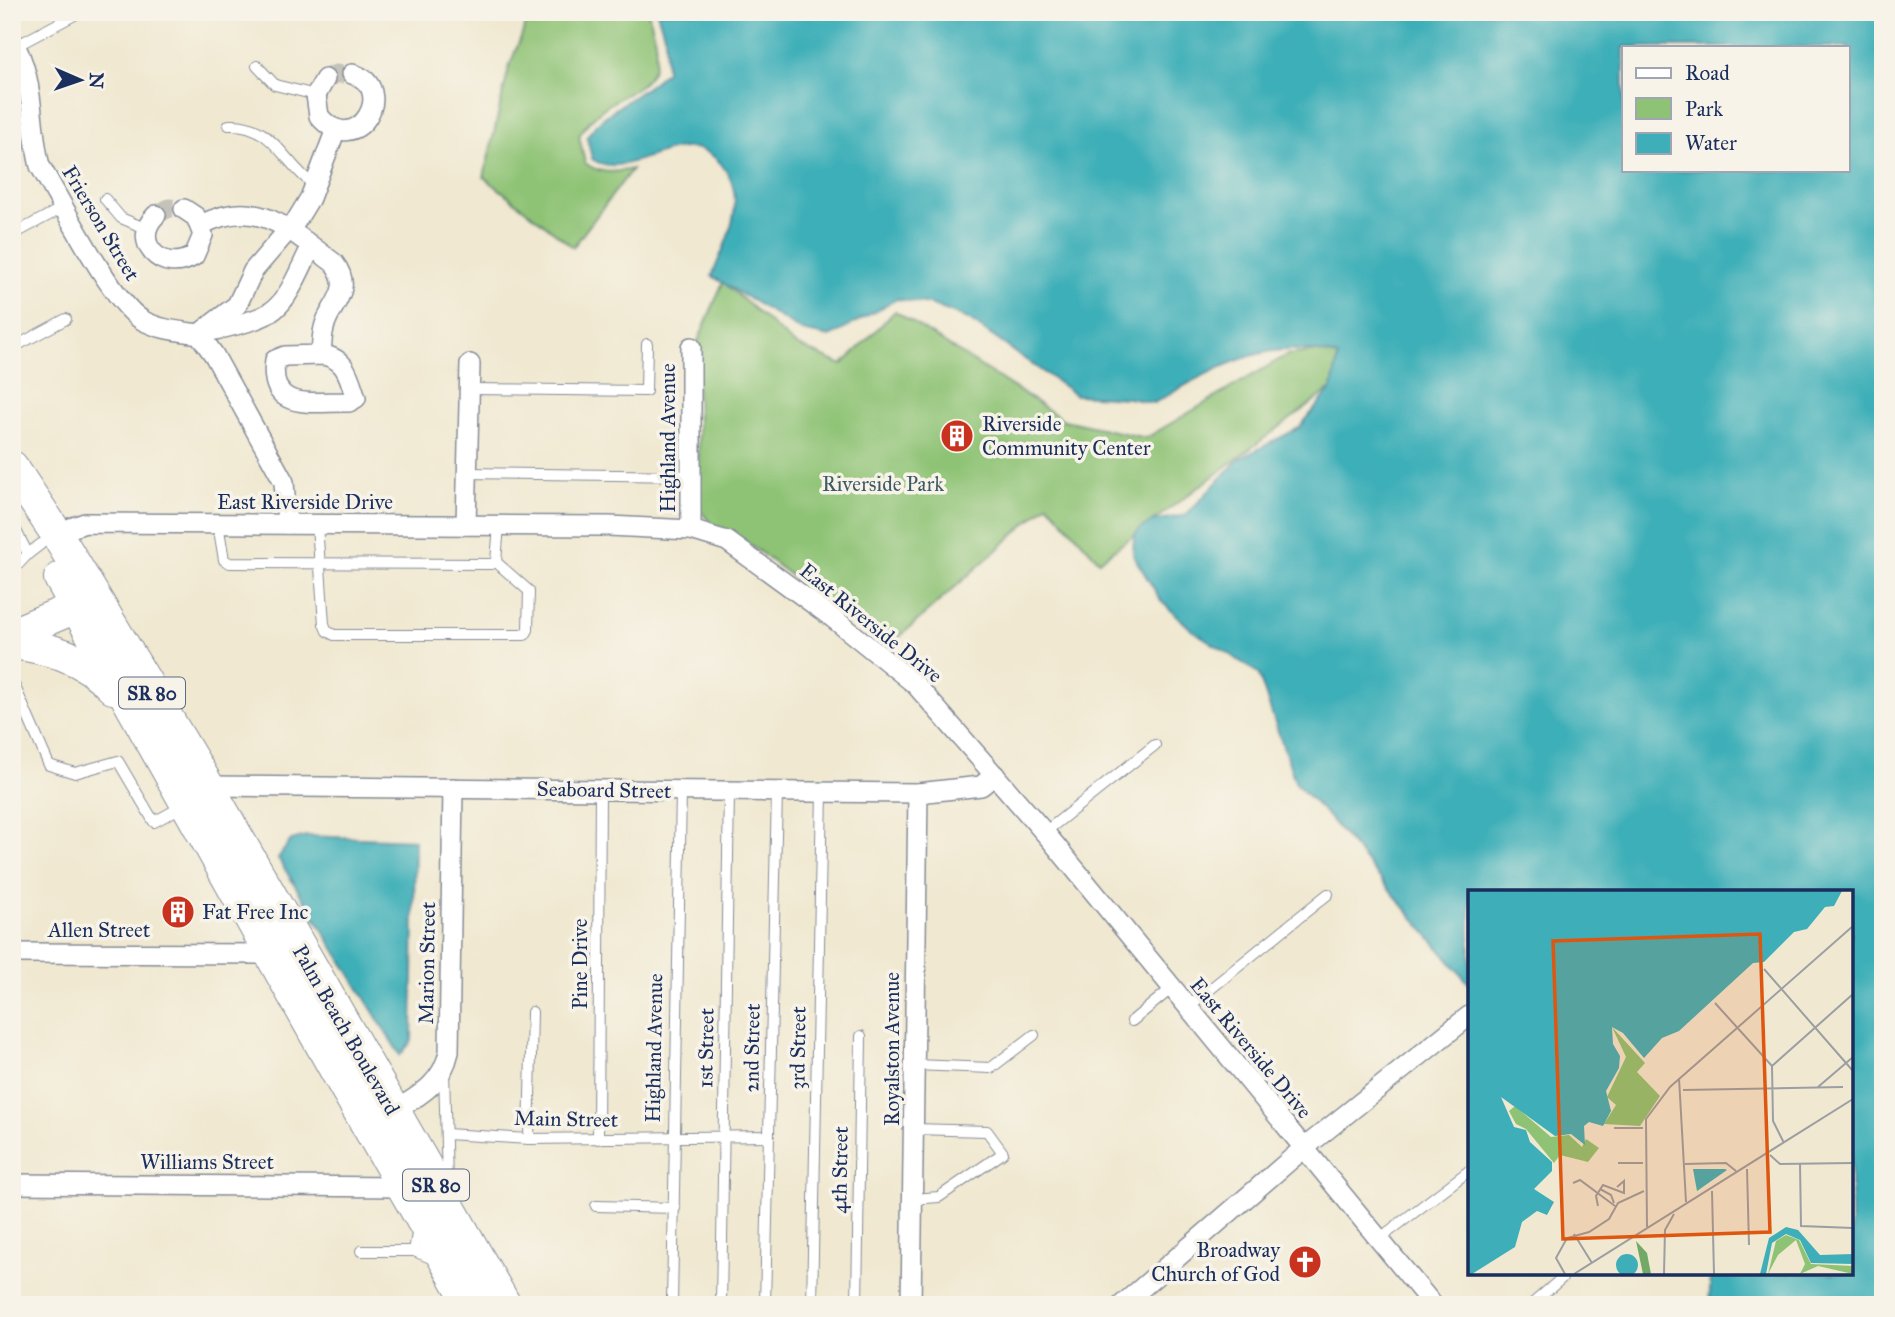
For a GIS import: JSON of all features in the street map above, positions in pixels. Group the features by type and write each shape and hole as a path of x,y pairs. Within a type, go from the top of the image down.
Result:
{"main road":[{"name":"Palm Beach Boulevard","path":"12,467 42,543 85,604 197,795 321,988 393,1112 428,1226 505,1305"},
{"path":"12,491 42,543"},
{"path":"20,641 85,604 135,713"},
{"name":"SR 80","path":"20,641 77,659 92,668 135,713"},
{"name":"Palm Beach Boulevard","path":"135,713 197,795 270,954 471,1305"},
{"path":"270,954 285,957 321,988"}],"street":[{"name":"Frierson Street","path":"14,43 40,166 119,298 140,319 162,329 199,334"},
{"path":"321,87 319,116 336,129 352,130 361,125 372,109 371,90 365,82 352,74"},
{"path":"199,334 237,305 253,271 288,230 315,186 336,129"},
{"path":"152,222 148,244 153,253 160,259 176,264 194,256 200,248 201,225 196,217 184,209"},
{"path":"201,225 223,214 242,212 263,215 288,230 342,273 344,287 339,303 329,315 323,329 321,355"},
{"path":"199,334 271,315 286,301 311,247"},
{"path":"199,334 214,355 284,482 287,524"},
{"name":"Highland Avenue","path":"691,347 691,530"},
{"path":"466,525 470,364"},
{"name":"East Riverside Drive","path":"42,543 85,523 499,525 691,530 709,534 743,550 876,652 942,712 1045,832 1433,1305"},
{"name":"Seaboard Street","path":"197,795 453,788 918,793 981,786 995,775"},
{"name":"Marion Street","path":"444,1071 449,1052 453,788"},
{"name":"Royalston Avenue","path":"911,1305 918,793"},
{"name":"Allen Street","path":"12,953 270,954"},
{"path":"1122,1305 1304,1148 1468,1017"},
{"path":"393,1112 429,1089 444,1071"},
{"name":"Williams Street","path":"12,1184 402,1187"}],"lane":[{"path":"14,43 80,12"},
{"path":"257,66 275,85 321,87"},
{"path":"229,125 252,126 263,132 300,175 315,186"},
{"path":"105,199 121,218 152,222"},
{"path":"13,233 64,206"},
{"path":"12,348 66,319"},
{"path":"469,390 646,391 647,344"},
{"path":"467,473 691,476"},
{"path":"12,523 42,543 12,570"},
{"path":"218,524 224,560 230,563 319,564 496,562 529,591 528,630 525,635 334,635 327,631 324,624 319,564 317,525"},
{"path":"496,562 499,525"},
{"path":"12,680 49,765 75,773 118,761 155,822 197,795"},
{"path":"1045,832 1156,746"},
{"name":"Pine Drive","path":"598,1139 600,790"},
{"name":"Highland Avenue","path":"672,1305 681,791"},
{"name":"1st Street","path":"721,1305 729,791"},
{"name":"2nd Street","path":"765,1305 777,792"},
{"name":"3rd Street","path":"813,1305 822,792"},
{"path":"1188,1007 1328,894"},
{"path":"1132,1021 1172,988"},
{"path":"529,1139 531,1012"},
{"path":"914,1065 991,1068 1034,1035"},
{"name":"4th Street","path":"857,1305 861,1036"},
{"path":"361,1251 428,1226 446,1134 444,1071"},
{"path":"913,1199 939,1197 1003,1153 987,1131 914,1129"},
{"name":"Main Street","path":"446,1134 529,1139 769,1136"},
{"path":"1379,1239 1468,1172"},
{"path":"596,1206 675,1208"},
{"path":"1531,1305 1562,1278 1560,1275"}],"green space":[{"path":"531,12 648,12 655,42 655,62 648,77 638,87 608,105 579,136 585,163 591,167 607,172 632,169 573,247 484,177 509,67"},
{"name":"Riverside Park","path":"723,282 794,344 842,365 895,311 1064,420 1146,438 1287,355 1318,351 1338,357 1332,388 1099,561 1048,504 887,648 749,544 716,528 700,511 696,346"}],"water":[{"path":"657,12 1883,12 1883,1305 1709,1305 1711,1275 1853,1275 1853,890 1468,890 1468,983 1326,814 1296,784 1258,673 1192,630 1162,602 1133,555 1134,536 1139,530 1153,521 1186,515 1239,459 1299,428 1332,388 1338,357 1312,351 1264,353 1219,368 1154,403 1128,398 1076,395 968,319 930,304 897,299 830,337 802,331 712,276 729,234 735,206 730,178 722,165 707,152 691,148 674,149 640,160 607,165 592,159 587,137 594,127 666,71 665,38"},
{"path":"306,836 415,840 412,1041 400,1055 278,858 291,840"}],"tunnel":[{"path":"325,79 336,74 352,74"},
{"path":"156,215 169,208 184,209"}],"place":[{"name":"Riverside Community Center","path":"957,436"},
{"name":"Fat Free Inc","path":"178,912"},
{"name":"Broadway Church of God","path":"1305,1262"}]}
